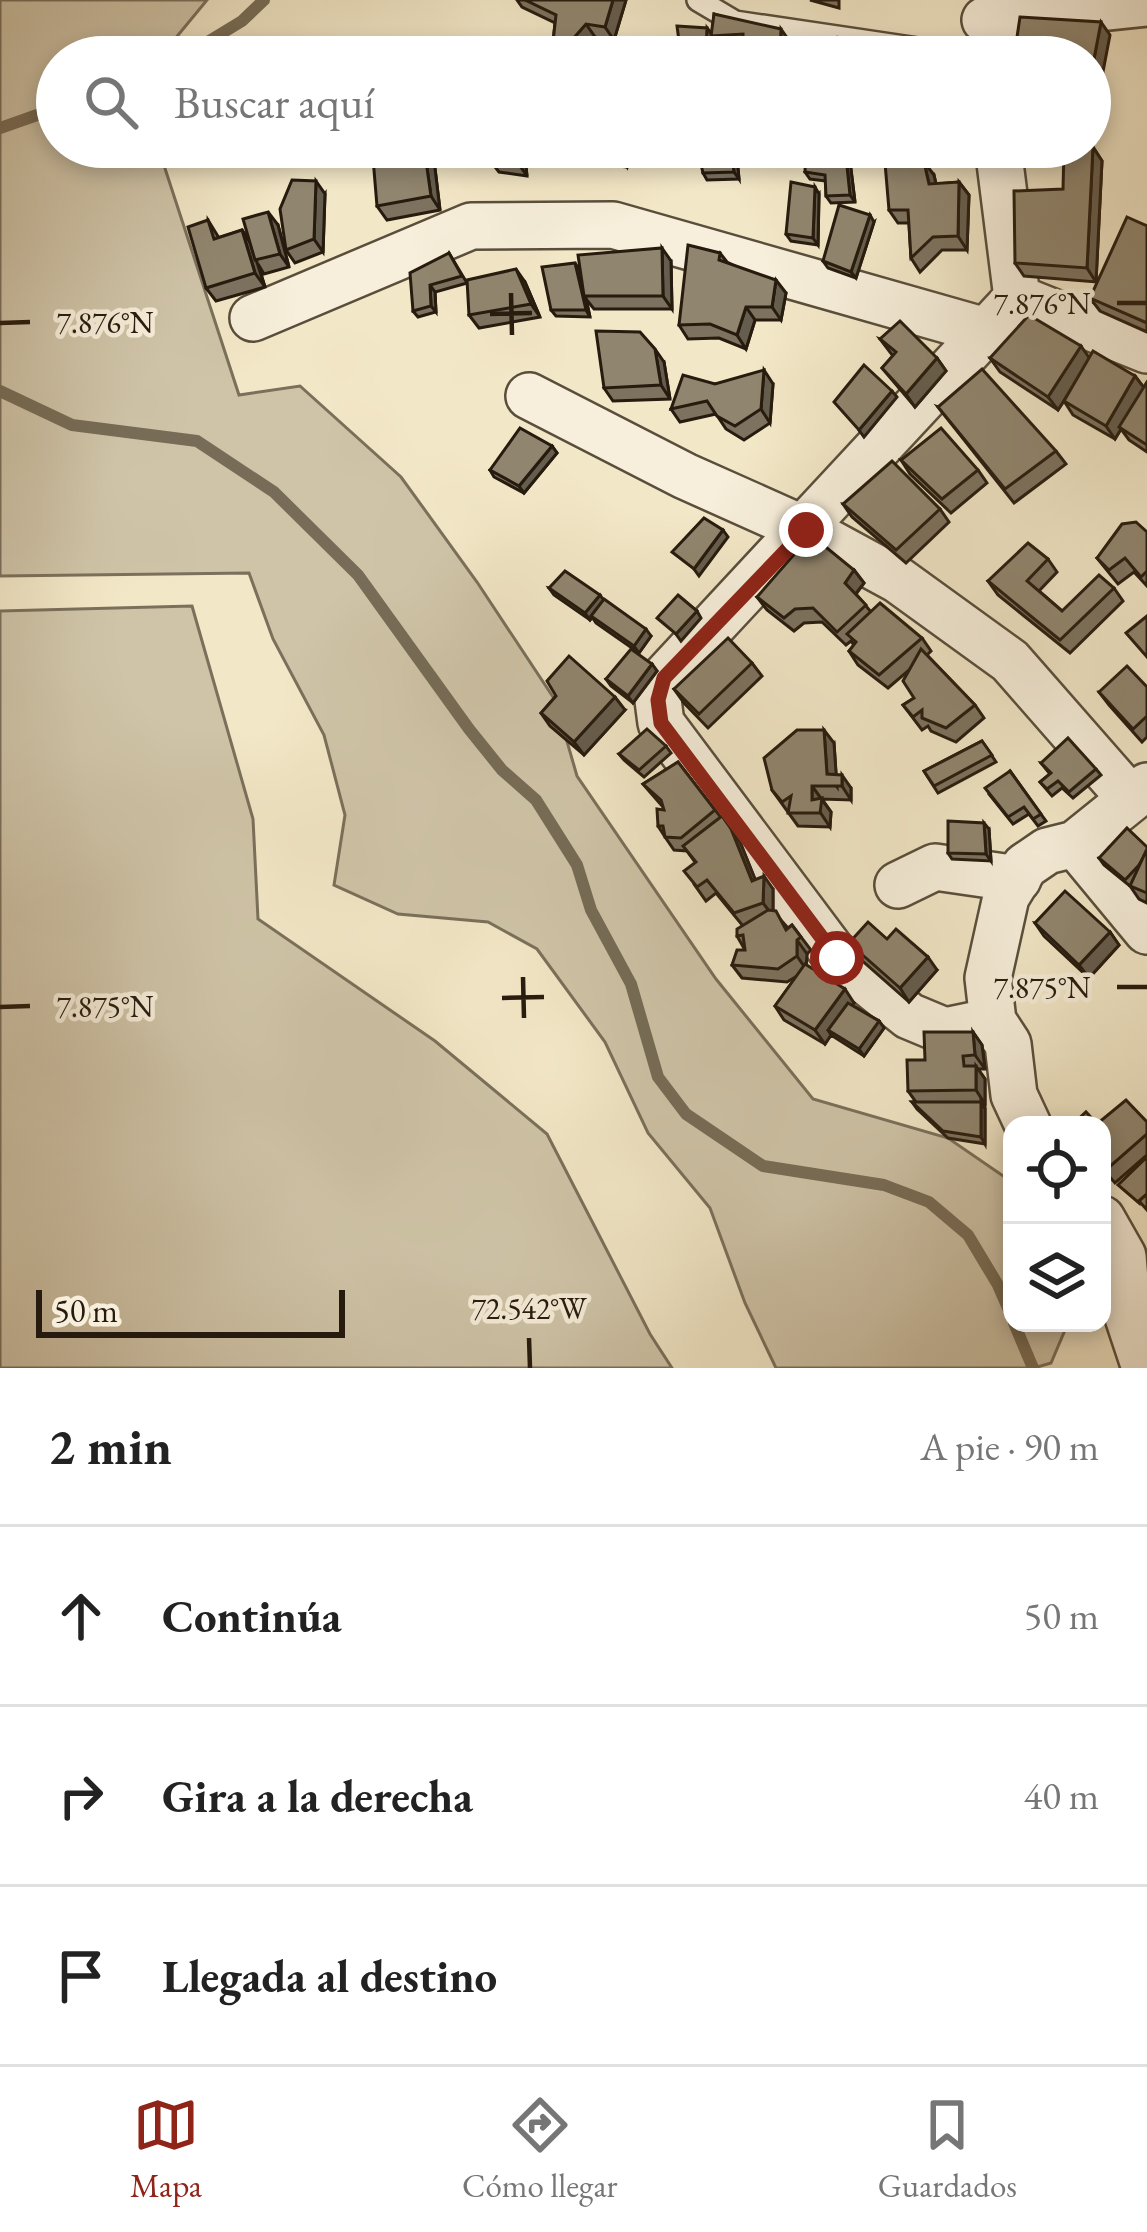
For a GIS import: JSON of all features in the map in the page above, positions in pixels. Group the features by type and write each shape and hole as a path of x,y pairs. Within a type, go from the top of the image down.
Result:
{"street":[{"path":"982,34 1147,3"},
{"path":"993,1021 944,1031 910,1016 837,958 661,723 658,700 664,678 1003,315 999,168"},
{"path":"253,318 471,226 613,225 1147,350"},
{"path":"529,396 685,476 806,530 898,580 1010,661 1138,792 1075,844 1047,851 1025,866 1006,897 988,978 993,1021 1008,1044 1014,1095 1024,1116"},
{"path":"1075,844 1147,931"},
{"path":"898,885 935,867 1018,879"},
{"path":"1105,1224 1123,1256 1128,1317 1144,1368"}],"lane":[{"path":"698,0 735,22 982,34"}],"shaded area":[{"path":"0,0 207,0 177,36 36,36 36,168 165,168 239,395 300,386 401,477 555,700 577,776 716,979 813,1099 948,1138 1003,1176 1003,1332 1064,1332 1051,1363 1034,1368 776,1368 745,1303 710,1208 648,1133 605,1042 537,949 488,922 398,914 334,885 345,815 324,735 273,639 249,573 0,576"},
{"path":"192,606 253,819 258,919 435,1041 547,1134 672,1368 0,1368 0,611"}],"building":[{"path":"525,0 613,0 605,27 586,24 575,36 554,36 556,15"},
{"path":"714,14 781,29 781,36 711,36"},
{"path":"1020,17 1101,22 1098,36 1017,36"},
{"path":"677,26 707,28 707,36 678,36"},
{"path":"374,168 427,168 431,196 377,206"},
{"path":"702,168 734,168 734,172 703,173"},
{"path":"805,168 847,168 850,195 826,196 825,175 805,172"},
{"path":"885,168 925,168 929,184 959,182 958,236 933,237 911,258 908,210 889,210"},
{"path":"1064,168 1092,168 1087,268 1015,263 1014,191 1063,189"},
{"path":"292,180 316,181 314,239 286,250 280,209"},
{"path":"791,182 815,187 813,238 786,234"},
{"path":"839,205 870,215 851,272 823,261"},
{"path":"268,212 280,254 255,260 243,219"},
{"path":"1127,217 1147,226 1147,323 1090,298"},
{"path":"208,220 214,239 242,230 255,273 206,288 188,227"},
{"path":"688,245 720,253 719,260 776,280 772,307 746,307 737,335 710,324 679,325"},
{"path":"662,248 663,296 584,296 578,255"},
{"path":"449,253 462,276 430,285 431,306 413,311 410,273"},
{"path":"575,263 586,310 551,310 542,267"},
{"path":"516,269 531,304 469,315 467,280"},
{"path":"1029,315 1081,346 1048,397 990,358"},
{"path":"900,321 937,358 906,394 882,368 896,352 880,339"},
{"path":"596,331 640,332 655,349 661,385 604,388"},
{"path":"1093,351 1135,376 1106,426 1064,401"},
{"path":"864,365 892,391 859,430 834,402"},
{"path":"982,369 1056,451 1005,489 938,407"},
{"path":"764,370 761,409 735,426 717,416 707,401 671,409 683,375 715,384"},
{"path":"1147,382 1147,445 1119,427"},
{"path":"520,428 552,446 519,486 490,470"},
{"path":"941,428 978,470 942,499 901,460"},
{"path":"892,461 940,509 896,550 843,504"},
{"path":"704,518 723,530 694,569 672,552"},
{"path":"1136,522 1147,532 1147,571 1141,577 1125,558 1109,570 1097,558 1122,524"},
{"path":"811,535 854,570 845,583 866,605 837,632 813,608 795,609 784,618 757,597"},
{"path":"1028,543 1048,559 1027,581 1062,611 1099,575 1114,588 1060,640 988,581"},
{"path":"565,571 600,595 585,613 549,588"},
{"path":"678,595 697,611 676,634 657,618"},
{"path":"604,599 646,629 634,646 591,616"},
{"path":"880,603 922,638 879,675 849,651 856,642 847,634"},
{"path":"1147,616 1147,657 1126,633"},
{"path":"728,638 752,663 699,714 674,689"},
{"path":"631,649 652,664 628,696 606,679"},
{"path":"921,649 975,705 946,728 922,718 922,710 913,717 903,705 914,698 903,681"},
{"path":"569,656 615,697 574,742 541,713 556,696 547,681"},
{"path":"1127,666 1147,687 1147,716 1133,729 1099,692"},
{"path":"647,729 666,746 639,770 619,754"},
{"path":"797,730 824,730 827,774 842,775 842,786 812,786 812,800 822,798 820,813 788,813 791,796 782,802 772,790 764,758"},
{"path":"1068,738 1096,769 1069,792 1058,781 1047,789 1040,782 1051,773 1041,763"},
{"path":"982,741 992,755 934,786 924,771"},
{"path":"678,762 715,810 681,838 665,837 663,826 658,826 657,809 664,810 661,800 643,784"},
{"path":"1010,771 1041,814 1033,819 1024,807 1008,817 985,788"},
{"path":"722,816 752,881 764,876 763,903 734,913 707,880 697,887 684,871 696,862 683,846"},
{"path":"948,821 984,823 986,854 948,853"},
{"path":"1127,828 1147,851 1125,880 1099,858"},
{"path":"1147,851 1147,893 1130,886"},
{"path":"1065,891 1110,932 1079,965 1035,923"},
{"path":"768,910 776,911 786,930 792,925 801,937 797,956 778,969 732,965 737,950 745,950 737,929"},
{"path":"868,922 887,939 896,929 928,957 900,988 849,943"},
{"path":"805,964 845,989 815,1030 775,1006"},
{"path":"848,1003 879,1021 859,1049 828,1030"},
{"path":"924,1032 973,1032 975,1055 963,1056 964,1066 976,1066 976,1090 908,1091 907,1060 925,1060"},
{"path":"1126,1100 1147,1122 1147,1134 1111,1166 1111,1116 1107,1116"},
{"path":"912,1102 981,1102 981,1137 943,1131"},
{"path":"1147,1157 1147,1194 1139,1203 1118,1185"}],"waterway":[{"path":"217,36 264,0"},
{"path":"0,128 36,115"},
{"path":"0,391 72,425 197,441 274,492 358,575 469,729 502,770 536,800 577,865 591,910 631,984 658,1077 686,1114 763,1166 884,1185 929,1202 968,1235 1003,1296"},
{"path":"1018,1332 1033,1368"}],"route":[{"path":"806,530 664,678 658,700 661,723 837,958"}]}
